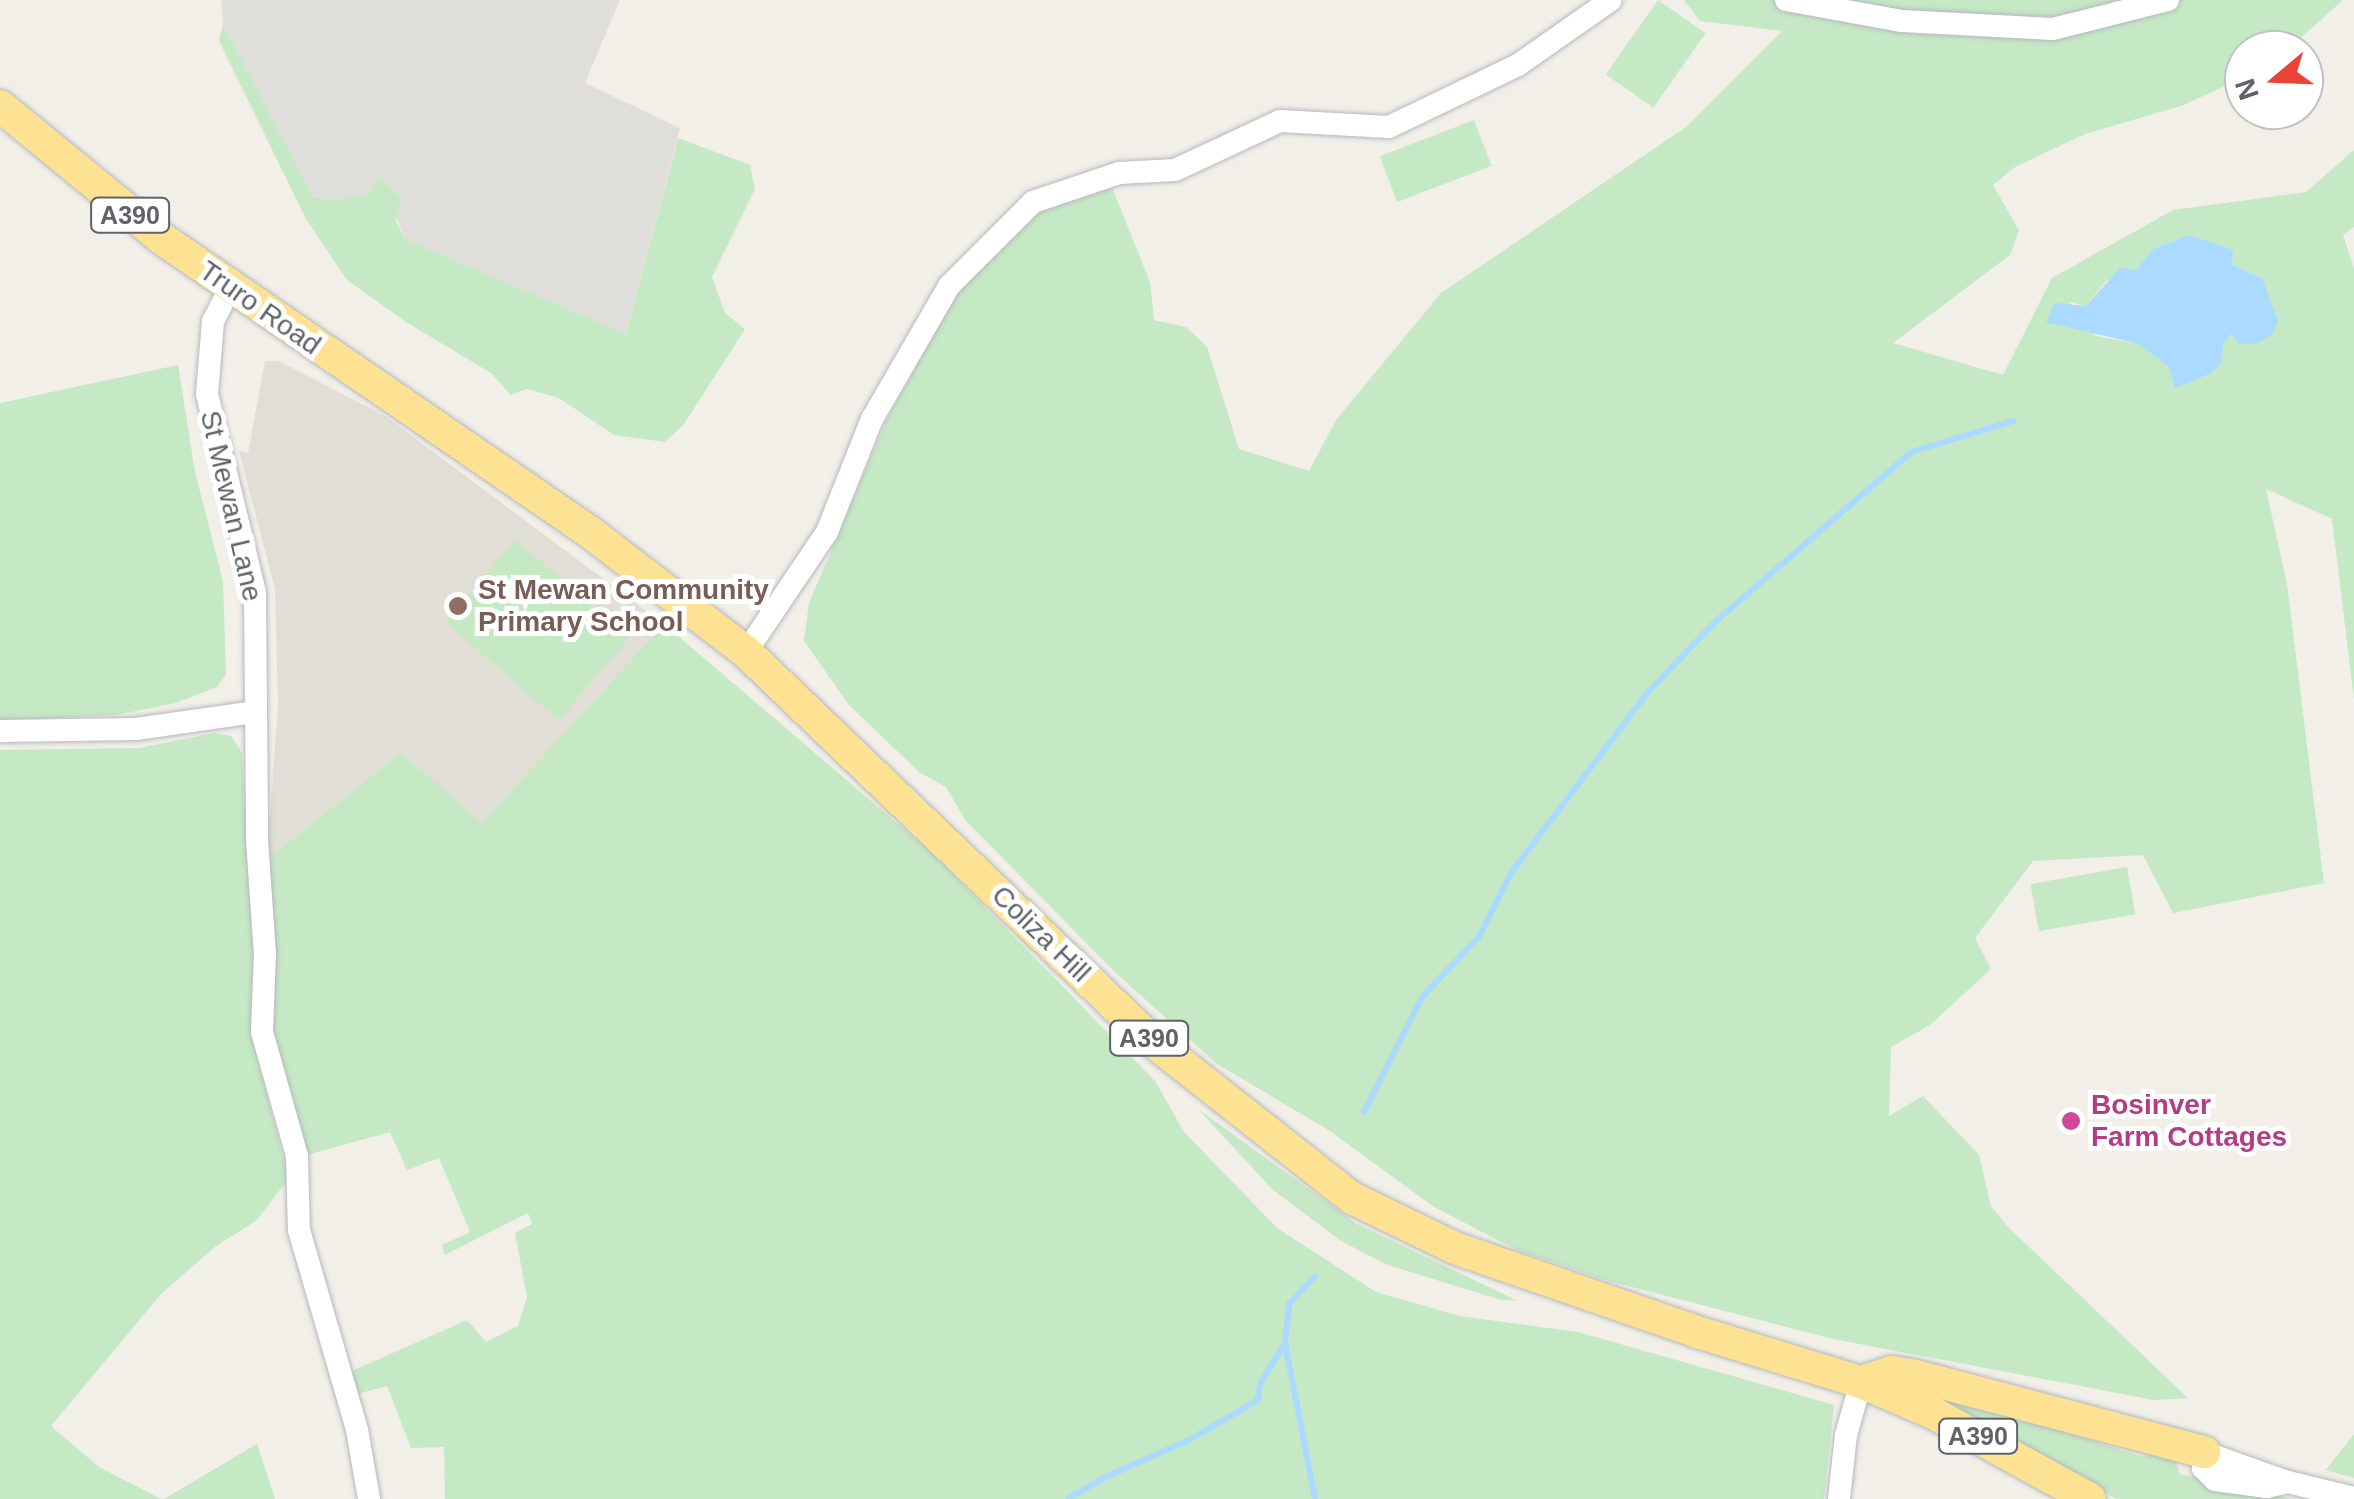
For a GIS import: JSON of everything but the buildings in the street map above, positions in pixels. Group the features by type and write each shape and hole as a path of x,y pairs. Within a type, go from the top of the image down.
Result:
{"highway":[{"name":"Truro Road","path":"0,106 94,186 230,288 431,428 592,533 746,652"},
{"name":"Coliza Hill","path":"746,652 1151,1040 1352,1198 1455,1248 1696,1332 1860,1382"},
{"path":"1860,1382 1891,1372 1916,1376 2204,1452"},
{"name":"A390","path":"1860,1382 1931,1412 2090,1499"}],"street":[{"path":"746,652 826,532 872,419 949,286 1033,202 1119,173 1175,170 1280,121 1388,126 1518,65 1611,0"},
{"path":"1786,0 1902,20 2053,29 2168,0"},
{"name":"St Mewan Lane","path":"230,288 213,321 207,394 256,593 257,840 265,953 262,1032 296,1156 299,1230 357,1430 370,1499"},
{"path":"0,730 136,730 256,712"},
{"path":"1839,1499 1846,1435 1860,1382"},
{"path":"2204,1452 2203,1468 2214,1480 2267,1486 2288,1482 2354,1498"}],"shaded area":[{"path":"221,0 620,0 585,83 680,128 626,334 405,239 380,176 368,193 339,200 313,197 223,23"},
{"name":"St Mewan Community Primary School","path":"265,361 279,361 385,416 664,624 482,824 401,752 267,859 278,705 275,589 239,451 248,453"}],"green space":[{"path":"1658,0 1706,33 1653,108 1606,75"},
{"path":"1684,0 2343,0 2309,30 2224,30 2224,86 2184,105 2085,134 2015,167 1993,185 2019,231 2010,255 1893,343 2003,375 2052,278 2173,210 2306,192 2354,150 2354,227 2343,235 2354,268 2354,699 2332,519 2266,489 2287,584 2324,883 2173,913 2143,855 2033,861 1975,938 1991,969 1930,1025 1891,1047 1889,1116 1923,1096 1979,1155 1991,1206 2007,1226 2188,1398 2154,1400 1833,1339 1605,1280 1519,1251 1434,1207 1330,1131 1217,1064 1117,974 966,821 946,787 920,773 849,705 804,641 809,603 887,419 956,293 1038,212 1111,185 1150,282 1154,320 1186,327 1207,347 1239,449 1309,471 1336,420 1441,293 1686,127 1782,31 1700,21","holes":["2189,235 2232,265 2262,278 2223,343 2222,362 2169,367 2139,344 2096,336 2069,302 2086,306 2106,281 2136,270 2153,249"]},
{"path":"223,23 313,197 339,200 368,193 379,176 402,199 396,221 405,239 626,334 678,138 750,165 755,189 712,277 725,313 745,329 684,424 665,442 614,435 559,398 527,389 511,395 491,373 406,322 347,280 306,219 219,41"},
{"path":"1474,120 1492,166 1397,202 1380,156"},
{"path":"178,365 195,472 223,581 226,674 217,687 176,703 116,715 0,721 0,403"},
{"path":"516,540 629,638 558,720 445,622"},
{"path":"664,624 933,854 1155,1081 1184,1132 1277,1228 1376,1292 1460,1316 1578,1332 1834,1405 1824,1499 445,1499 444,1447 411,1448 387,1386 357,1394 352,1371 467,1320 486,1342 518,1326 527,1297 515,1233 532,1224 528,1213 445,1255 442,1245 470,1232 439,1158 407,1170 390,1132 303,1156 267,1029 267,859 401,752 482,823"},
{"path":"214,733 231,736 242,753 253,959 251,1035 289,1178 256,1221 216,1246 161,1294 51,1426 99,1467 161,1499 0,1499 0,750 139,748"},
{"path":"2127,867 2135,914 2039,931 2030,884"},
{"path":"1198,1109 1357,1224 1518,1301 1501,1300 1388,1265 1341,1241 1272,1189"},
{"path":"1910,1383 2143,1457 2158,1452 2175,1460 2180,1474 2293,1499 2116,1499 2019,1442 1907,1386"},
{"path":"2354,1434 2354,1478 2326,1470"},
{"path":"257,1444 275,1499 164,1499"}],"water":[{"path":"2189,235 2233,250 2232,265 2262,278 2278,321 2272,335 2255,344 2239,344 2231,334 2223,343 2222,362 2211,373 2175,388 2169,367 2139,344 2046,322 2055,303 2086,306 2120,268 2136,270 2153,249"}],"waterway":[{"path":"1364,1112 1422,997 1479,937 1511,873 1647,693 1715,622 1911,452 2013,421"},
{"path":"1068,1499 1103,1478 1189,1440 1258,1400 1260,1384 1285,1343 1289,1304 1314,1277"},
{"path":"1285,1343 1315,1499"}],"place":[{"name":"St Mewan Community Primary School","path":"458,606"},
{"name":"Bosinver Farm Cottages","path":"2071,1121"}]}
